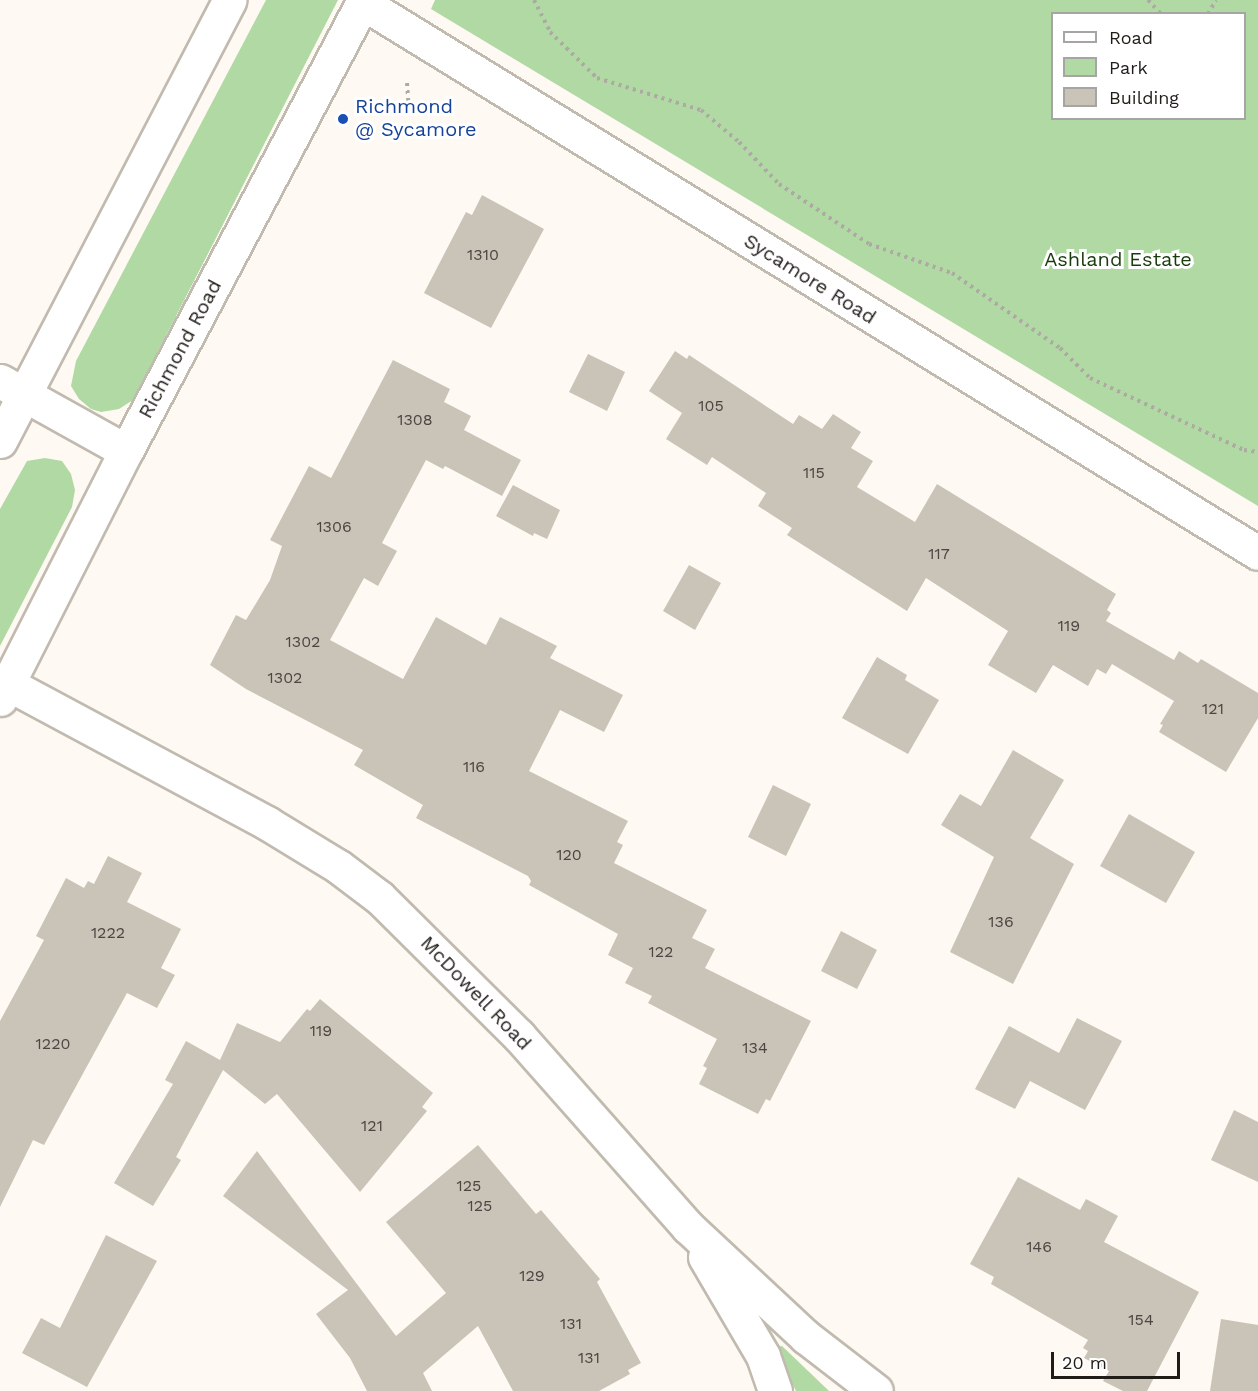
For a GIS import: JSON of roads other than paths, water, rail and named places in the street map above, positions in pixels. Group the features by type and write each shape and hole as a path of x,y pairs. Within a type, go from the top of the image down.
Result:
{"street":[{"path":"0,441 12,388 230,0"},
{"name":"Richmond Road","path":"4,691 126,451 363,1"},
{"name":"Sycamore Road","path":"363,1 1258,553"},
{"path":"12,388 126,451"},
{"name":"McDowell Road","path":"4,691 267,823 339,867 380,898 519,1036 688,1227 806,1337 876,1391"},
{"path":"688,1227 763,1356 775,1391"}],"place":[{"name":"Richmond @ Sycamore","path":"343,119"}],"park label":[{"name":"Ashland Estate","path":"1118,259"}]}
